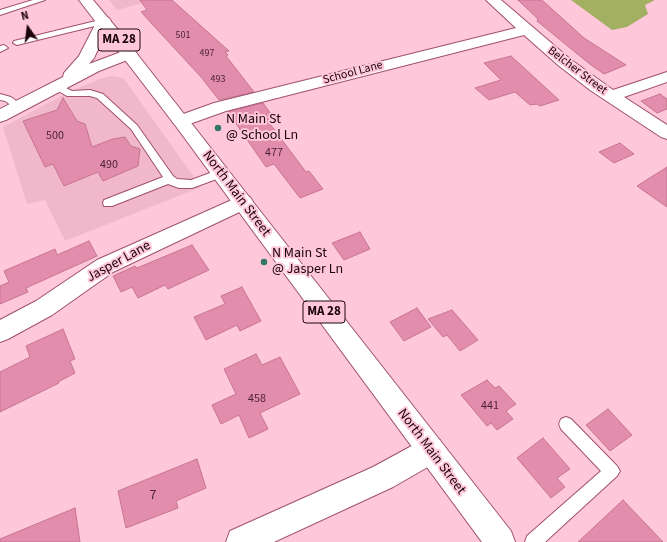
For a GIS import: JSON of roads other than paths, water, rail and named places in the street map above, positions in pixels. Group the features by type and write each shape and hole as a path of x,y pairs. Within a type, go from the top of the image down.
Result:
{"street":[{"name":"North Main Street","path":"86,0 130,54 500,542"},
{"name":"Belcher Street","path":"493,0 564,62 611,96 667,133"},
{"path":"59,85 77,70 86,58 104,21"},
{"name":"School Lane","path":"181,121 211,110 526,30"},
{"path":"0,116 105,63 130,54"},
{"path":"611,96 667,77"},
{"name":"Jasper Lane","path":"0,332 44,308 105,266 243,202"},
{"path":"241,542 383,477 430,450"}],"lane":[{"path":"0,13 41,0"},
{"path":"18,43 104,21"},
{"path":"59,85 70,94 90,93 100,96 134,127 169,178 179,184 192,184 221,174"},
{"path":"0,97 8,99 18,106"},
{"path":"108,203 169,178"},
{"path":"533,542 612,471 566,424"}],"place":[{"name":"N Main St @ School Ln","path":"218,128"},
{"name":"N Main St @ Jasper Ln","path":"264,262"}]}
